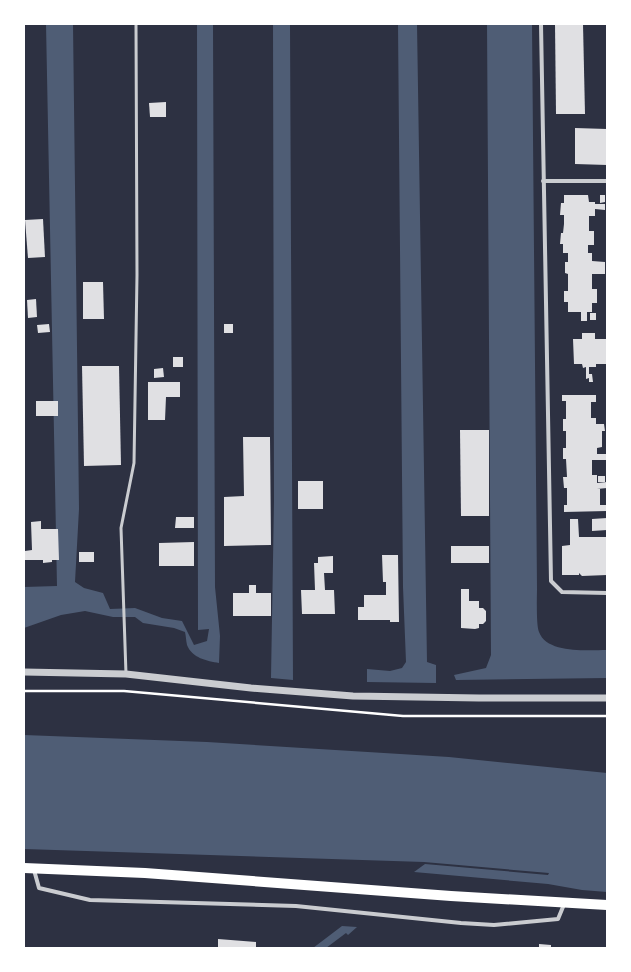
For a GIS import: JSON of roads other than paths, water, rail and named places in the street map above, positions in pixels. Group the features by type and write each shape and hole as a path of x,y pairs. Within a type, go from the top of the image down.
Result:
{"main road":[{"path":"29,869 145,873 451,896 607,905"}],"street":[{"path":"541,24 551,581 562,592 607,593"},
{"path":"543,181 607,181"},
{"path":"24,672 126,674 251,688 353,696 607,698"},
{"path":"29,869 39,888 90,900 296,906 461,923 494,925 558,919 565,902"}],"lane":[{"path":"126,674 121,528 134,463 137,275 136,24"}],"water":[{"path":"46,24 73,24 79,509 75,582 84,588 103,593 110,609 135,608 162,618 182,621 194,645 207,641 209,629 198,630 197,24 213,24 215,587 220,636 219,663 205,660 192,653 187,645 185,632 174,628 143,623 135,617 113,617 85,611 61,615 24,628 24,587 57,586"},
{"path":"273,24 290,24 293,680 271,678 274,501"},
{"path":"398,24 417,24 427,662 436,665 436,683 367,682 367,669 390,671 402,668 406,662 403,587"},
{"path":"487,24 532,24 538,628 543,639 550,644 559,647 579,650 607,650 607,678 456,680 454,675 486,668 491,655"},
{"path":"24,735 207,742 449,757 607,773 607,892 582,890 548,884 414,872 425,864 548,875 549,873 424,862 24,849"},
{"path":"342,926 357,927 348,935 346,933 326,948 313,948"}]}
